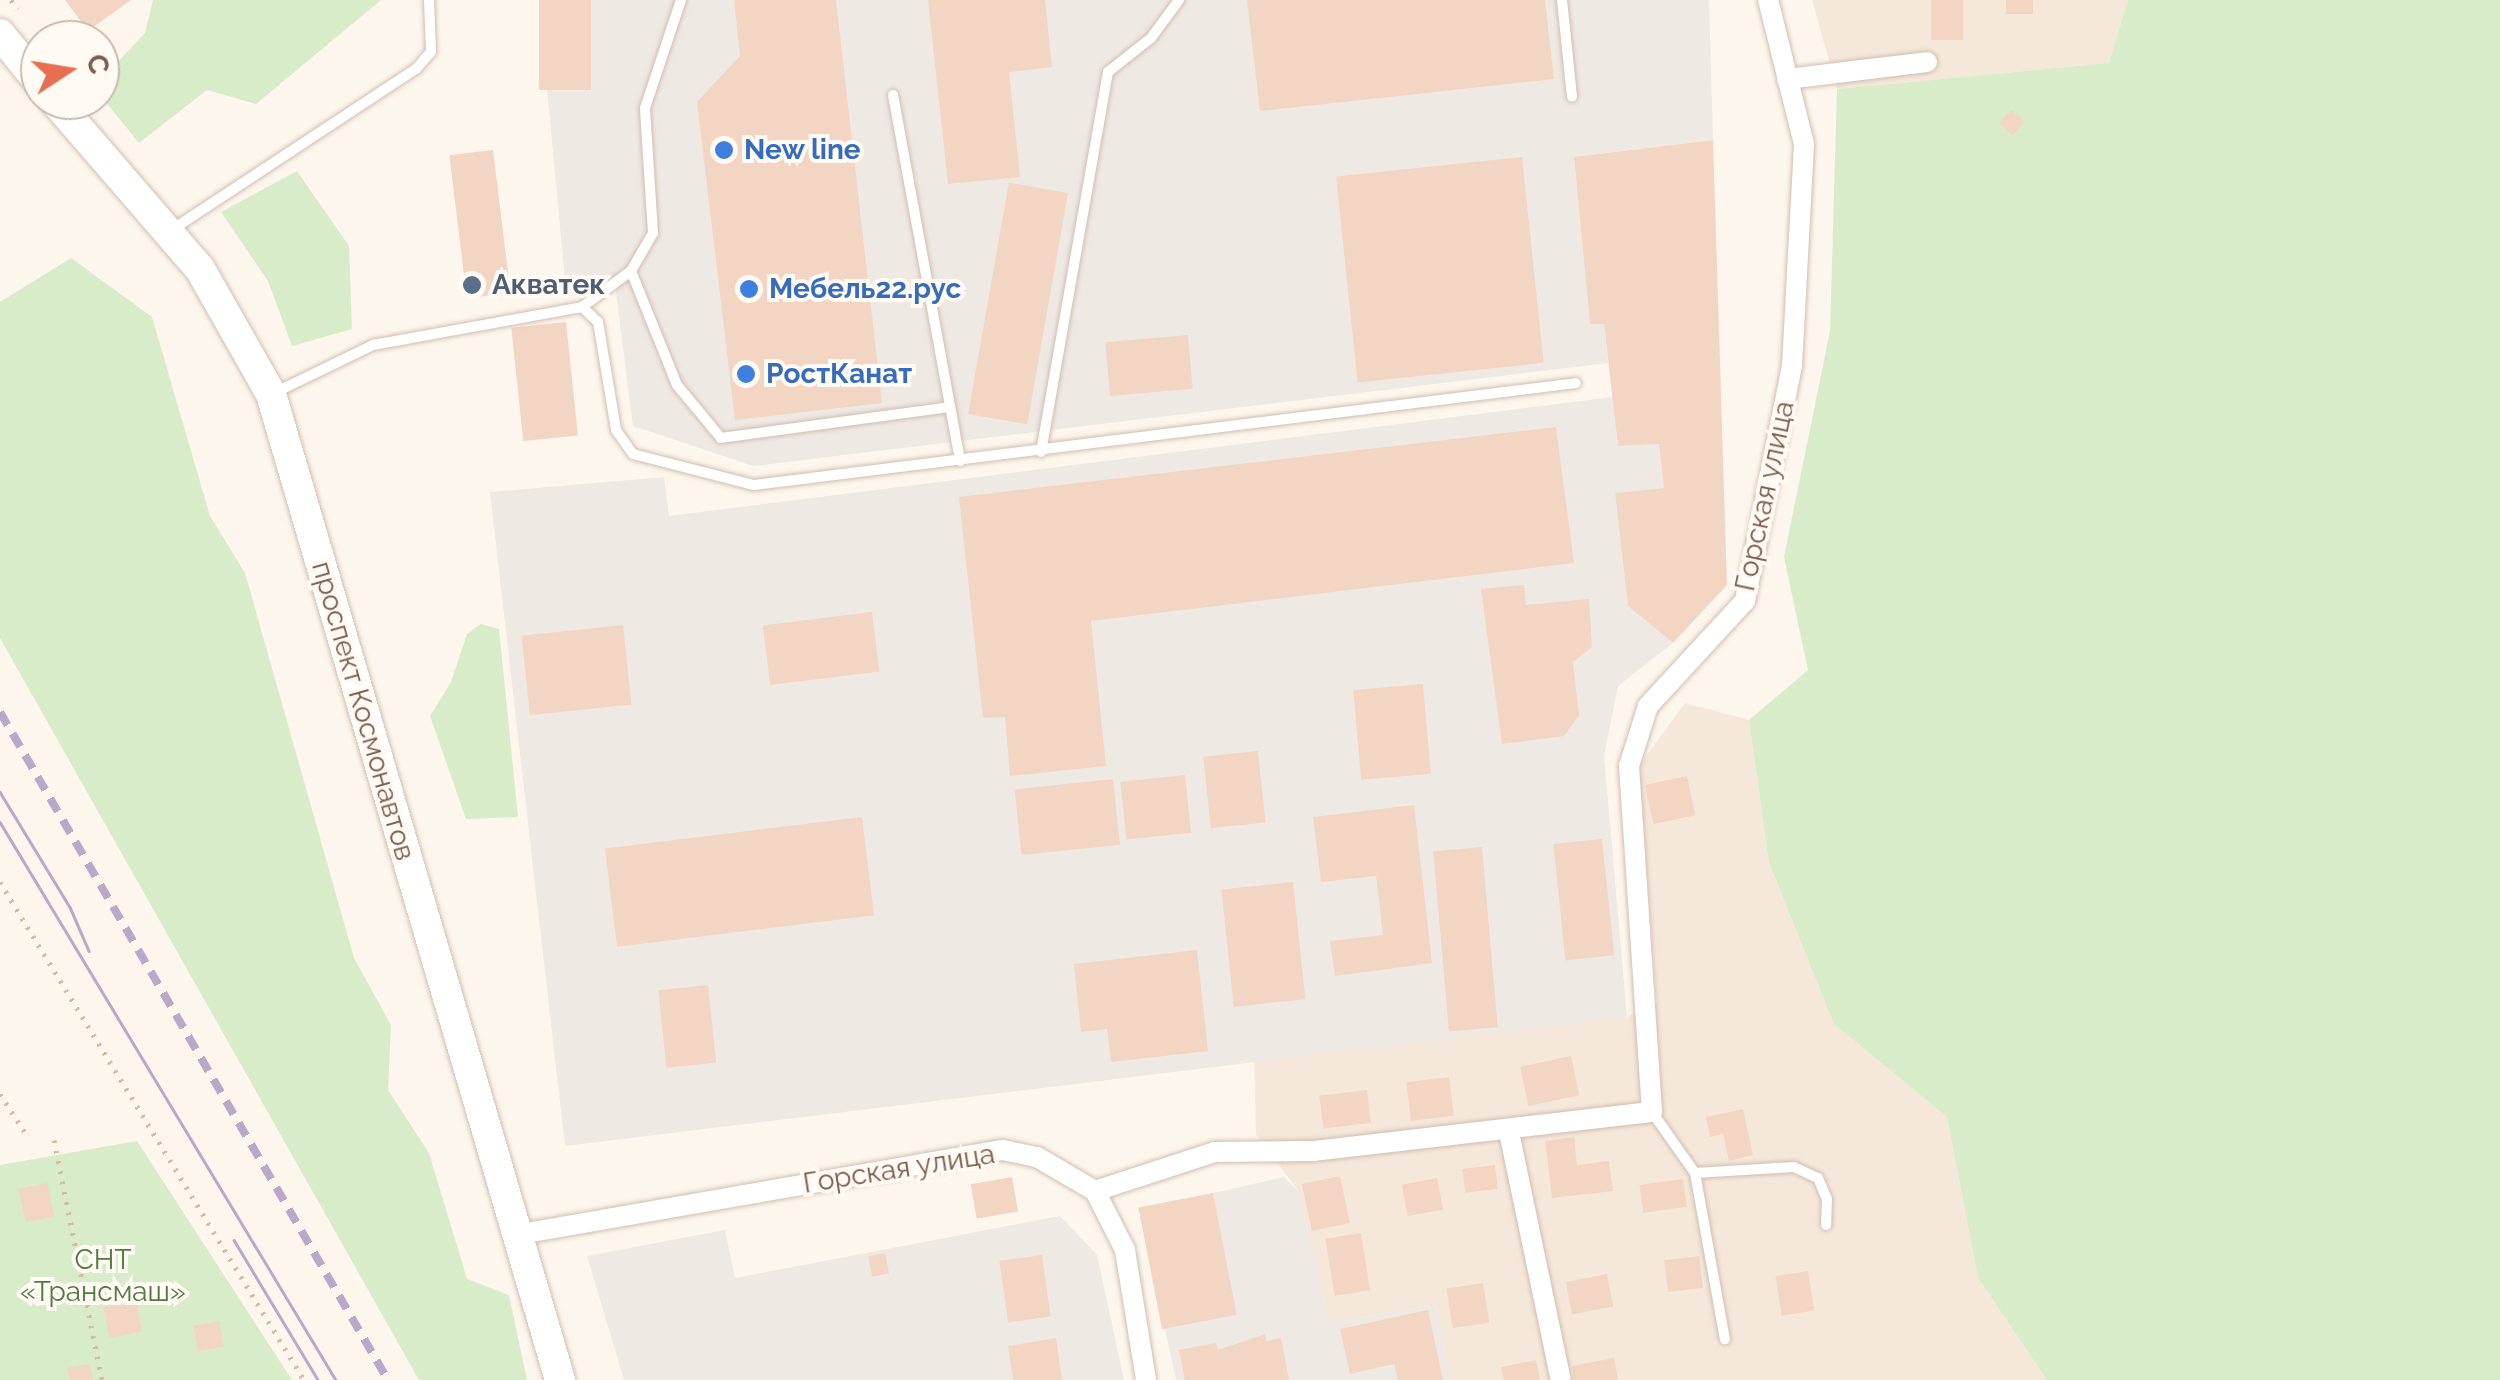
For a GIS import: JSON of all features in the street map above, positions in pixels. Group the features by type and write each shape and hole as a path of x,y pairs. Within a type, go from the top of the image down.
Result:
{"main road":[{"path":"0,34 20,58"},
{"name":"проспект Космонавтов","path":"72,120 170,232 236,322 271,394 560,1380"}],"street":[{"name":"Горская улица","path":"1652,1112 1629,766 1648,706 1745,602 1792,366 1804,144 1768,0"},
{"path":"1787,79 1927,62"},
{"path":"1146,1380 1124,1250 1095,1191 1215,1152 1314,1152 1509,1132 1652,1112"},
{"path":"1509,1132 1561,1380"},
{"name":"Горская улица","path":"515,1235 1003,1150 1037,1158 1095,1191"}],"lane":[{"path":"170,232 416,69 431,52 429,0"},
{"path":"271,394 373,345 582,307 631,270 653,233 645,108 681,0"},
{"path":"1041,452 1108,72 1151,38 1179,0"},
{"path":"1562,0 1572,96"},
{"path":"893,95 960,461"},
{"path":"631,270 677,385 722,438 950,407"},
{"path":"582,307 598,322 616,430 633,454 754,485 1576,383"},
{"path":"1652,1112 1695,1173 1725,1339"},
{"path":"1695,1173 1794,1167 1818,1178 1827,1200 1826,1225"}],"path":[{"path":"11,0 18,9"},
{"path":"0,882 304,1380"},
{"path":"0,1094 28,1137"},
{"path":"54,1140 102,1380"}],"shaded area":[{"path":"539,0 1709,0 1713,140 1574,157 1590,323 1604,324 1608,363 753,466 633,426 614,277 565,281"},
{"path":"1812,0 2128,0 2109,63 1837,89"},
{"path":"1613,397 1618,446 1659,444 1664,488 1615,493 1628,605 1673,643 1618,686 1604,756 1627,1017 565,1146 490,492 664,477 669,516"},
{"path":"1685,703 1749,720 1769,863 1834,1024 1947,1117 1978,1278 2047,1380 1452,1380 1436,1305 1328,1323 1299,1192 1256,1134 1254,1058 1627,1017 1657,1002 1639,766"},
{"path":"1284,1177 1299,1192 1328,1323 1436,1305 1452,1380 1176,1380 1139,1210"},
{"path":"1060,1216 1097,1255 1124,1380 624,1380 587,1256 725,1230 735,1278"}],"green space":[{"path":"153,0 381,0 256,104 207,90 139,143 120,120 120,60 145,33"},
{"path":"2128,0 2500,0 2500,1380 2047,1380 1978,1278 1947,1117 1834,1024 1769,863 1749,720 1808,670 1784,557 1830,331 1837,89 2109,63"},
{"path":"297,171 349,246 352,329 292,346 268,281 221,212"},
{"path":"71,258 152,317 210,516 245,573 354,958 391,1025 388,1090 429,1153 467,1279 509,1295 527,1380 419,1380 0,638 0,302"},
{"path":"481,624 499,629 518,817 466,819 430,716 451,682 467,634"},
{"name":"СНТ «Трансмаш»","path":"137,1141 292,1380 0,1380 0,1165"}],"building":[{"path":"65,0 131,0 103,20 80,20"},
{"path":"539,0 591,0 591,90 539,90"},
{"path":"734,0 836,0 882,403 735,420 697,102 740,56"},
{"path":"928,0 1045,0 1052,67 1009,72 1020,177 948,184"},
{"path":"1247,0 1545,0 1554,79 1260,111"},
{"path":"1931,0 1963,0 1963,40 1931,40"},
{"path":"2006,0 2033,0 2033,14 2006,14"},
{"path":"2011,110 2025,122 2013,135 1999,124"},
{"path":"1713,140 1727,585 1673,643 1628,606 1615,493 1664,488 1659,444 1618,446 1604,324 1590,324 1574,157"},
{"path":"493,150 511,293 467,298 449,155"},
{"path":"1522,157 1544,363 1358,382 1336,177"},
{"path":"1009,183 1068,193 1027,424 968,414"},
{"path":"566,322 578,435 523,441 511,328"},
{"path":"1188,335 1193,389 1110,396 1105,342"},
{"path":"1556,427 1574,563 1091,621 1106,766 1010,776 1005,717 983,718 959,497"},
{"path":"1524,585 1526,605 1589,599 1592,647 1573,662 1579,716 1564,736 1502,744 1481,589"},
{"path":"872,612 879,672 770,685 763,625"},
{"path":"623,625 631,705 530,715 522,636"},
{"path":"1423,684 1431,774 1361,780 1353,690"},
{"path":"1258,751 1266,823 1211,828 1203,757"},
{"path":"1185,775 1191,833 1126,839 1120,782"},
{"path":"1687,776 1695,815 1653,824 1645,785"},
{"path":"1113,779 1120,845 1021,855 1015,789"},
{"path":"1414,805 1432,963 1335,976 1330,941 1383,935 1376,876 1321,882 1313,817"},
{"path":"862,817 874,915 617,947 605,849"},
{"path":"1602,839 1614,955 1565,960 1553,844"},
{"path":"1482,847 1498,1027 1449,1032 1433,851"},
{"path":"1293,882 1305,999 1234,1007 1221,890"},
{"path":"1197,950 1208,1051 1111,1062 1107,1029 1081,1032 1074,964"},
{"path":"708,985 716,1063 666,1068 658,990"},
{"path":"1571,1056 1579,1095 1528,1106 1520,1067"},
{"path":"1449,1077 1454,1116 1411,1121 1406,1082"},
{"path":"1367,1090 1371,1123 1323,1129 1319,1096"},
{"path":"1743,1109 1753,1155 1729,1161 1723,1134 1710,1137 1706,1117"},
{"path":"1574,1137 1577,1165 1609,1161 1613,1191 1552,1198 1545,1141"},
{"path":"1495,1165 1498,1189 1465,1193 1462,1169"},
{"path":"1340,1176 1350,1223 1312,1231 1302,1184"},
{"path":"1012,1177 1018,1211 977,1219 971,1184"},
{"path":"1437,1178 1443,1209 1408,1216 1402,1185"},
{"path":"1683,1179 1687,1207 1643,1213 1639,1185"},
{"path":"47,1183 54,1216 26,1222 19,1189"},
{"path":"1213,1193 1237,1315 1162,1329 1138,1208"},
{"path":"1361,1233 1370,1290 1335,1296 1325,1239"},
{"path":"885,1253 889,1274 872,1277 868,1256"},
{"path":"1042,1255 1051,1316 1008,1322 999,1261"},
{"path":"1699,1256 1703,1288 1668,1292 1664,1260"},
{"path":"1808,1271 1814,1311 1782,1316 1775,1276"},
{"path":"1607,1274 1613,1306 1572,1314 1566,1282"},
{"path":"1483,1283 1489,1323 1453,1328 1446,1289"},
{"path":"136,1301 142,1331 110,1338 104,1307"},
{"path":"1428,1310 1443,1380 1398,1380 1394,1364 1350,1374 1340,1329"},
{"path":"219,1321 224,1347 198,1351 193,1326"},
{"path":"1265,1334 1266,1341 1281,1338 1289,1380 1185,1380 1179,1350 1216,1343 1218,1350"},
{"path":"1056,1338 1062,1380 1013,1380 1008,1346"},
{"path":"1614,1358 1618,1380 1574,1380 1572,1366"},
{"path":"1536,1360 1540,1380 1504,1380 1501,1367"},
{"path":"90,1364 93,1380 70,1380 67,1368"}],"tram line":[{"path":"0,792 70,907 89,951"},
{"path":"0,822 336,1380"},
{"path":"234,1240 318,1380"}],"railway":[{"path":"0,712 388,1380"}],"place":[{"name":"New line","path":"724,150"},
{"name":"Акватек","path":"472,285"},
{"name":"Мебель22.рус","path":"749,289"},
{"name":"РостКанат","path":"746,374"}]}
